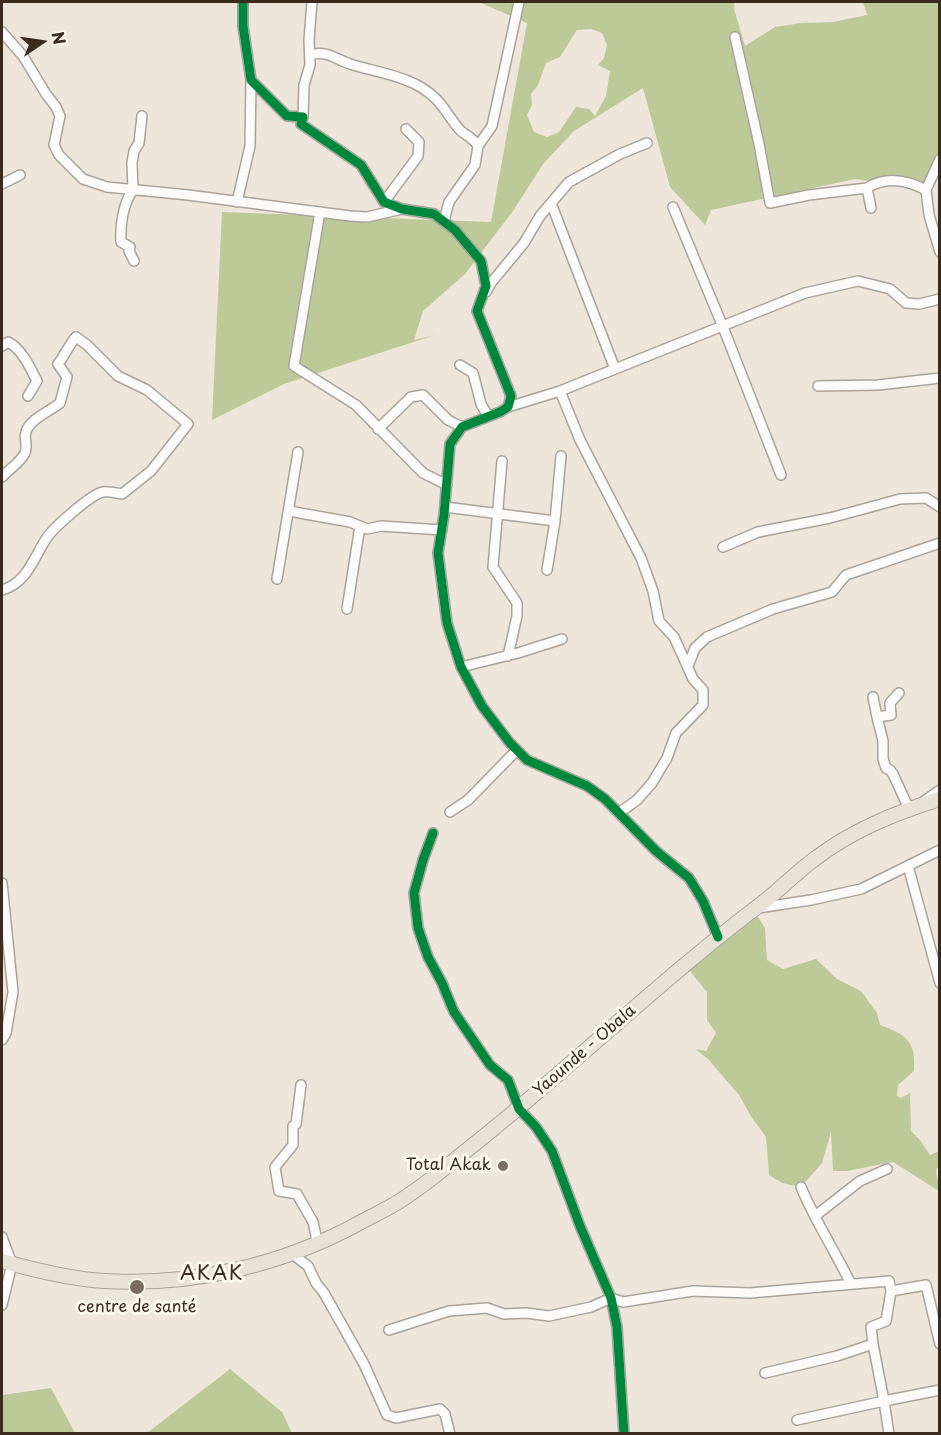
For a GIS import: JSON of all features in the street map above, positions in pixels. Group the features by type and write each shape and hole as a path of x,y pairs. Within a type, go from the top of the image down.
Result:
{"highway":[{"name":"Yaounde - Obala","path":"7,1263 102,1281 183,1280 254,1265 318,1245 409,1196 519,1108 718,937 756,909 815,858 855,833 914,807 939,799"}],"street":[{"path":"237,202 250,146 251,80 243,26 243,2"},
{"path":"312,2 310,55 304,85 301,124 362,165 384,202 402,209 434,214 455,230 481,261 486,286 484,297"},
{"path":"444,221 449,202 475,165 478,146 492,126 519,2"},
{"path":"2,32 23,56 56,107 60,116 54,141 59,155 83,179 107,187 367,218 402,209"},
{"path":"735,37 770,203 820,193 867,188 892,179 914,184 926,190"},
{"path":"310,55 318,52 330,54 347,63 416,84 435,98 461,131 472,137 478,146"},
{"path":"251,80 287,116 303,117"},
{"path":"134,261 129,251 130,247 121,242 120,233 127,197 133,190 132,163 134,151 139,142 142,116"},
{"path":"384,202 418,156 419,142 406,129"},
{"path":"508,407 511,396 477,311 479,303 491,283 517,252 540,216 569,182 620,154 647,143"},
{"path":"939,159 926,190 929,215 939,252"},
{"path":"2,184 20,175"},
{"path":"867,188 871,208"},
{"path":"551,204 615,369"},
{"path":"673,207 782,475"},
{"path":"320,212 294,366 356,405 423,473 447,485"},
{"path":"718,937 703,900 689,878 656,851 619,813 587,786 527,760 482,706 461,667 447,623 441,582 438,553 445,507 450,444 462,427 508,407 560,391 805,292 858,281 890,289 906,303 919,304 939,299"},
{"path":"2,477 24,456 26,451 24,434 28,427 60,403 67,377 58,364 67,354 69,345 75,337 87,345 118,376 147,390 188,424 151,471 122,494 102,492 75,509 47,536 30,569 19,581 2,590"},
{"path":"2,346 8,342 14,344 30,367 37,381 28,396"},
{"path":"460,365 473,373 481,404 488,416"},
{"path":"818,386 878,385 939,378"},
{"path":"560,391 580,440 640,558 653,591 659,621 674,637 693,679 703,690 703,705 676,733 667,758 652,783 637,800 619,813"},
{"path":"378,429 411,397 423,395 448,420 462,427"},
{"path":"277,579 298,452"},
{"path":"547,570 555,521 561,456"},
{"path":"502,461 493,567 517,603 517,616 508,656"},
{"path":"723,546 758,532 830,518 900,499 926,498 939,507"},
{"path":"445,507 555,521"},
{"path":"289,511 350,522 367,529 381,526 442,530"},
{"path":"347,609 360,526"},
{"path":"687,666 695,648 707,637 773,609 832,592 846,575 939,543"},
{"path":"461,667 508,656 562,639"},
{"path":"877,717 891,715 890,704 899,693"},
{"path":"873,697 883,741 883,759 886,768 893,774 914,807 939,790"},
{"path":"450,812 468,800 517,750"},
{"path":"433,833 414,893 418,928 428,957 454,1012 490,1065 508,1080 519,1108 536,1127 552,1151 580,1226 611,1298 617,1327 624,1434"},
{"path":"756,909 861,889 939,850"},
{"path":"908,866 939,983"},
{"path":"2,883 13,992 8,1024 2,1040"},
{"path":"301,1085 296,1124 293,1126 293,1144 275,1167 279,1191 297,1194 313,1222 318,1245"},
{"path":"815,1216 860,1181 886,1169"},
{"path":"801,1187 851,1284"},
{"path":"2,1237 7,1263 2,1305"},
{"path":"292,1254 308,1266 324,1293 364,1364 387,1415 396,1418 440,1409 445,1414 450,1434"},
{"path":"389,1329 449,1311 487,1308 504,1314 526,1313 549,1316 591,1307 611,1298 623,1302 693,1291 750,1293 889,1281 891,1291 886,1321 871,1328 889,1434"},
{"path":"891,1291 926,1286 939,1344"},
{"path":"765,1373 837,1356 873,1344"},
{"path":"797,1420 939,1390"}],"green space":[{"path":"479,2 735,2 734,9 745,46 775,27 833,22 867,15 863,2 939,2 939,151 927,190 855,179 711,210 705,225 670,187 643,88 574,131 543,164 513,211 465,274 423,311 414,340 435,335 284,384 212,420 222,212 491,222 527,23","holes":["591,29 602,33 607,45 604,58 598,65 610,71 606,96 595,116 589,109 576,107 559,132 547,137 534,132 527,115 532,105 531,94 538,85 546,63 560,57 577,30"]},
{"path":"753,909 765,928 767,960 783,969 816,959 837,979 861,991 877,1013 880,1025 897,1032 908,1040 913,1053 914,1071 898,1085 897,1096 901,1098 910,1093 911,1131 930,1155 939,1151 939,1168 936,1169 939,1191 893,1162 847,1171 833,1171 831,1132 822,1163 801,1187 782,1183 769,1175 766,1137 739,1095 707,1058 695,1049 706,1051 716,1033 707,1020 707,992 685,965"},
{"path":"230,1369 282,1412 292,1433 147,1433"},
{"path":"51,1388 75,1433 2,1433 2,1395"}],"cycle path":[{"path":"243,2 243,26 251,80 287,116 303,117 301,124 361,165 384,202 402,209 434,214 455,230 481,261 486,286 477,311 511,396 508,407 462,427 450,444 444,515 438,553 447,623 461,667 482,706 510,743 527,760 587,786 605,799 656,851 689,878 703,901 718,937"},
{"path":"433,833 414,893 418,928 428,957 454,1012 490,1065 508,1080 519,1109 536,1127 552,1151 580,1226 611,1298 617,1327 624,1434"}],"place":[{"name":"Total Akak","path":"503,1166"},
{"name":"centre de santé","path":"137,1287"}],"district":[{"name":"AKAK","path":"212,1274"}]}
